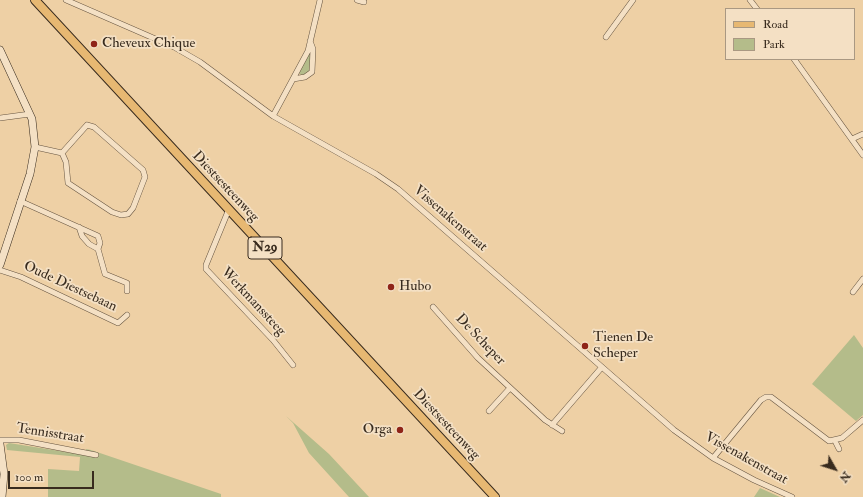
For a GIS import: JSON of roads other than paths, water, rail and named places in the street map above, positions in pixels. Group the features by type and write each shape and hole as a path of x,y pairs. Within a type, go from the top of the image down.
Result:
{"main road":[{"name":"Diestsesteenweg","path":"35,0 495,497"}],"street":[{"name":"Vissenakenstraat","path":"66,0 174,47 200,62 273,116 376,174 398,189 674,430 713,458 754,480 792,497"},
{"path":"273,116 308,51 320,0"},
{"path":"357,0 364,2"},
{"path":"606,37 633,0"},
{"path":"750,0 756,8"},
{"path":"293,79 306,77 312,72 313,49 310,41"},
{"path":"0,50 30,114 34,126 35,147 30,174 2,247 0,265"},
{"path":"795,60 863,155"},
{"path":"0,118 30,114"},
{"path":"87,125 94,127 143,170 145,177 133,208 128,214 121,215 112,212 68,183 66,162 62,153 87,125"},
{"path":"852,140 863,134"},
{"path":"35,147 62,153"},
{"path":"20,201 98,236 100,243 98,249 105,274 127,282 127,291"},
{"name":"Werkmanssteeg","path":"229,210 206,265 206,269 273,340 293,365"},
{"path":"79,227 82,236 89,244 98,249"},
{"name":"Oude Diestsebaan","path":"0,270 21,277 118,323 127,315"},
{"path":"853,292 862,282"},
{"name":"De Scheper","path":"433,307 461,341 510,388 552,425 562,431"},
{"path":"552,425 602,367"},
{"path":"489,411 510,388"},
{"path":"713,458 761,400 766,397 771,398 829,442 842,438 863,420"},
{"name":"Tennisstraat","path":"0,440 19,440 96,455"},
{"path":"835,440 839,448"},
{"path":"0,444 4,474 2,497"}],"place":[{"name":"Cheveux Chique","path":"94,44"},
{"name":"Hubo","path":"391,287"},
{"name":"Tienen De Scheper","path":"585,346"},
{"name":"Orga","path":"400,430"}]}
